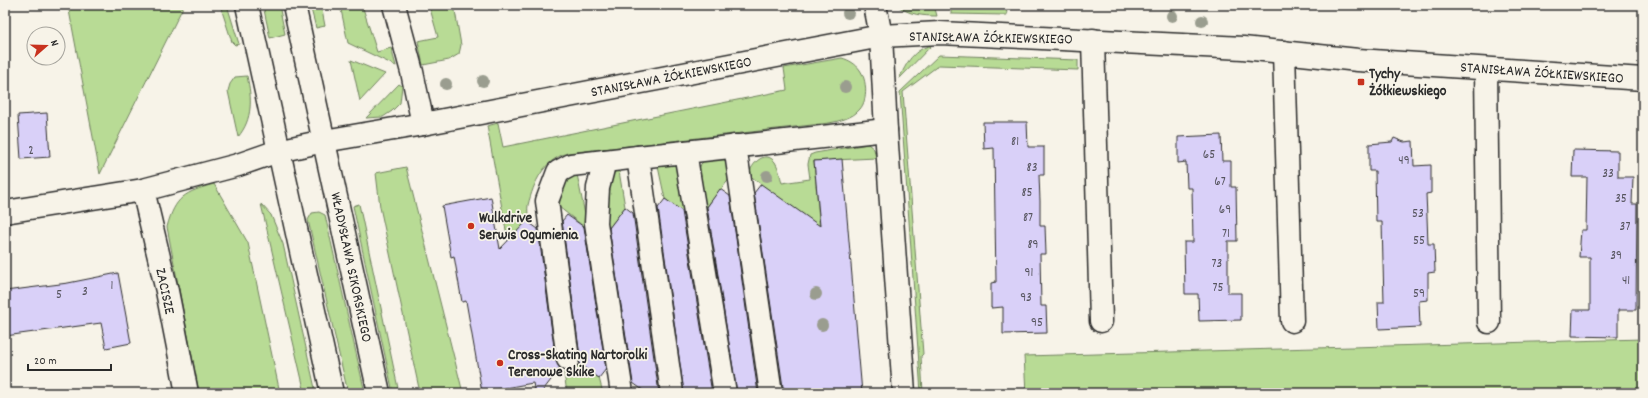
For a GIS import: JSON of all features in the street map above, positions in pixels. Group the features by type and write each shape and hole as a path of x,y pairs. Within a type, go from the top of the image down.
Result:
{"street":[{"path":"247,5 332,393"},
{"name":"WŁADYSŁAWA SIKORSKIEGO","path":"294,5 379,393"},
{"path":"394,5 412,72 423,124"},
{"path":"875,5 881,36 904,393"},
{"name":"STANISŁAWA ŻÓŁKIEWSKIEGO","path":"324,141 423,124 881,36 940,33 1243,48 1358,60 1643,79"},
{"path":"1093,40 1101,320"},
{"path":"1284,52 1292,321"},
{"path":"1486,69 1489,322"},
{"path":"568,359 547,202 558,172 571,165 886,130"},
{"path":"5,212 143,190 238,165 278,151 324,141"},
{"path":"735,146 771,393"},
{"path":"685,152 724,393"},
{"path":"638,157 672,393"},
{"path":"605,161 598,188 596,223 622,393"},
{"name":"ZACISZE","path":"143,190 187,393"}],"green space":[{"path":"68,5 184,5 100,174"},
{"path":"220,5 227,5 239,44 235,45 232,42"},
{"path":"263,5 279,5 285,34 270,38"},
{"path":"310,5 321,5 325,26 316,28"},
{"path":"340,5 362,5 377,52 391,48 396,66 348,43"},
{"path":"429,5 454,5 461,45 459,54 449,60 423,65 418,41 438,37"},
{"path":"897,5 934,5 937,16 911,13"},
{"path":"951,5 1006,5 1007,15 951,14"},
{"path":"932,45 899,79 915,53"},
{"path":"939,55 1078,60 1078,70 939,65 903,92 923,354 921,356 923,393 921,393 900,92"},
{"path":"842,58 852,62 858,68 864,79 866,90 863,105 850,117 829,123 567,153 552,161 541,173 530,196 527,221 524,226 508,241 487,126 498,123 503,147 787,90 784,68"},
{"path":"351,60 385,74 360,101"},
{"path":"247,76 250,92 249,116 238,137 228,91 230,84 235,77"},
{"path":"399,84 402,86 400,103 383,117 366,118"},
{"path":"868,144 874,149 876,158 814,161 834,393 761,184 749,175 752,166 755,163 767,157 771,158 775,162 782,183 810,179 808,164 810,155"},
{"path":"709,156 724,156 731,177 704,210 698,172 701,164"},
{"path":"666,158 677,165 686,214 665,199 657,162"},
{"path":"406,167 463,393 420,393 380,207 376,173"},
{"path":"615,170 619,171 625,207 609,228 604,230 603,226 611,173"},
{"path":"577,174 588,230 559,207 561,193 566,180"},
{"path":"214,184 248,243 280,393 199,393 167,227 174,209 183,197 188,193"},
{"path":"261,204 271,215 283,244 316,393 305,393"},
{"path":"359,204 399,393 393,393 353,206"},
{"path":"319,212 325,215 365,393 348,393 308,220 312,213"},
{"path":"1643,339 1643,393 1026,393 1024,356"},
{"path":"578,363 599,378 603,393 567,393 564,373"}],"building":[{"path":"47,113 50,157 21,159 18,115"},
{"path":"983,122 1027,122 1028,147 1044,147 1044,175 1039,175 1040,226 1045,226 1046,254 1040,254 1041,306 1046,306 1047,333 1003,334 1003,307 991,308 991,283 996,282 994,148 984,149"},
{"path":"1221,135 1222,161 1231,161 1231,187 1236,187 1237,241 1228,241 1228,293 1241,293 1241,320 1199,321 1198,294 1185,294 1184,242 1193,242 1192,188 1187,188 1186,162 1178,163 1178,137"},
{"path":"1394,138 1404,142 1413,141 1414,166 1431,165 1431,193 1426,194 1428,244 1434,244 1435,272 1428,273 1428,300 1419,301 1420,327 1379,329 1378,302 1384,302 1382,222 1376,222 1375,171 1369,171 1369,144 1392,142"},
{"path":"1573,150 1618,151 1618,177 1633,177 1632,204 1637,204 1636,310 1618,310 1618,337 1572,336 1573,310 1590,310 1590,257 1579,257 1581,230 1586,230 1587,177 1572,177"},
{"path":"842,159 862,393 791,393 783,387 754,193 761,184 820,226 814,161"},
{"path":"720,189 730,196 758,393 737,393 707,207"},
{"path":"491,197 500,249 527,221 538,229 556,361 560,368 541,393 535,393 533,383 482,392 466,301 462,302 454,256 451,257 442,206"},
{"path":"665,199 682,211 712,393 684,393 658,208"},
{"path":"625,207 633,213 659,393 647,393 633,383 609,228"},
{"path":"567,215 584,227 606,369 599,378 579,364 580,357 562,221"},
{"path":"118,273 131,343 106,348 101,323 5,336 5,291 68,283"}],"place":[{"name":"Tychy Żółkiewskiego","path":"1361,82"},
{"name":"Wulkdrive Serwis Ogumienia","path":"471,226"},
{"name":"Cross-Skating Nartorolki Terenowe Skike","path":"500,363"}]}
